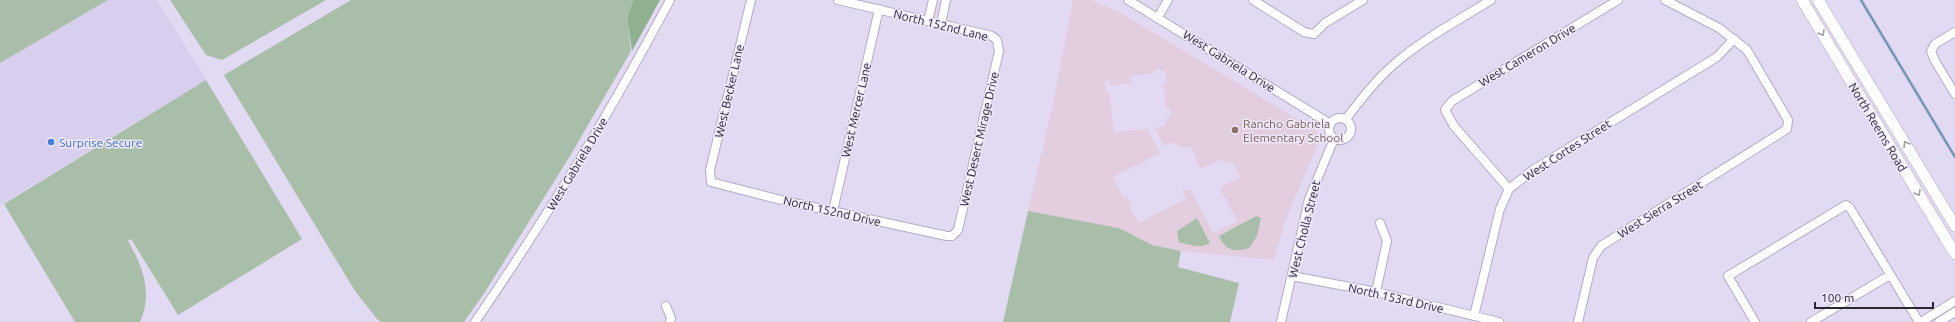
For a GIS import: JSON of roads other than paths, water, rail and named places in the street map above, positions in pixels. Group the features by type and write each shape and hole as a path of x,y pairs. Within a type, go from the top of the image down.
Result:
{"main road":[{"name":"North Reems Road","path":"1802,0 1955,254"},
{"name":"North Reems Road","path":"1818,0 1955,226"}],"street":[{"name":"West Gabriela Drive","path":"475,322 520,256 614,103 670,0"},
{"name":"West Becker Lane","path":"711,182 710,170 751,0"},
{"name":"North 152nd Lane","path":"838,0 992,36 997,40"},
{"path":"928,21 933,0"},
{"path":"941,24 946,0"},
{"name":"West Gabriela Drive","path":"1128,0 1329,123"},
{"path":"1158,17 1168,0"},
{"path":"1253,0 1304,32 1314,34 1326,23 1363,0"},
{"path":"1346,119 1373,84 1398,61 1430,38 1491,0"},
{"name":"West Cameron Drive","path":"1509,189 1447,117 1445,110 1452,101 1618,0"},
{"path":"1665,0 1675,3 1719,28 1734,39"},
{"name":"West Mercer Lane","path":"833,211 879,9"},
{"path":"1955,32 1935,44 1932,51 1935,61 1955,94"},
{"name":"West Sierra Street","path":"1578,322 1593,258 1601,246 1787,129 1788,120 1747,50 1734,39"},
{"name":"West Cortes Street","path":"1474,316 1500,209 1509,189 1533,170 1717,57 1734,39"},
{"name":"West Desert Mirage Drive","path":"952,236 958,230 999,51 997,40"},
{"path":"1338,117 1346,119 1349,122 1351,129 1348,136 1341,140 1334,139 1328,130 1329,123 1338,117"},
{"name":"West Cholla Street","path":"1281,322 1309,199 1334,139"},
{"name":"North 152nd Drive","path":"711,182 833,211 952,236"},
{"path":"1755,322 1728,276 1846,205 1850,208 1920,322 1955,301"},
{"path":"1376,292 1387,241 1380,223"},
{"path":"1812,322 1890,275"},
{"name":"North 153rd Drive","path":"1292,276 1376,292 1499,322"},
{"path":"666,306 671,318 670,322"},
{"path":"1938,322 1955,312"}],"waterway":[{"path":"1861,0 1955,157"}],"place":[{"name":"Rancho Gabriela Elementary School","path":"1235,130"},
{"name":"Surprise Secure","path":"51,142"}]}
